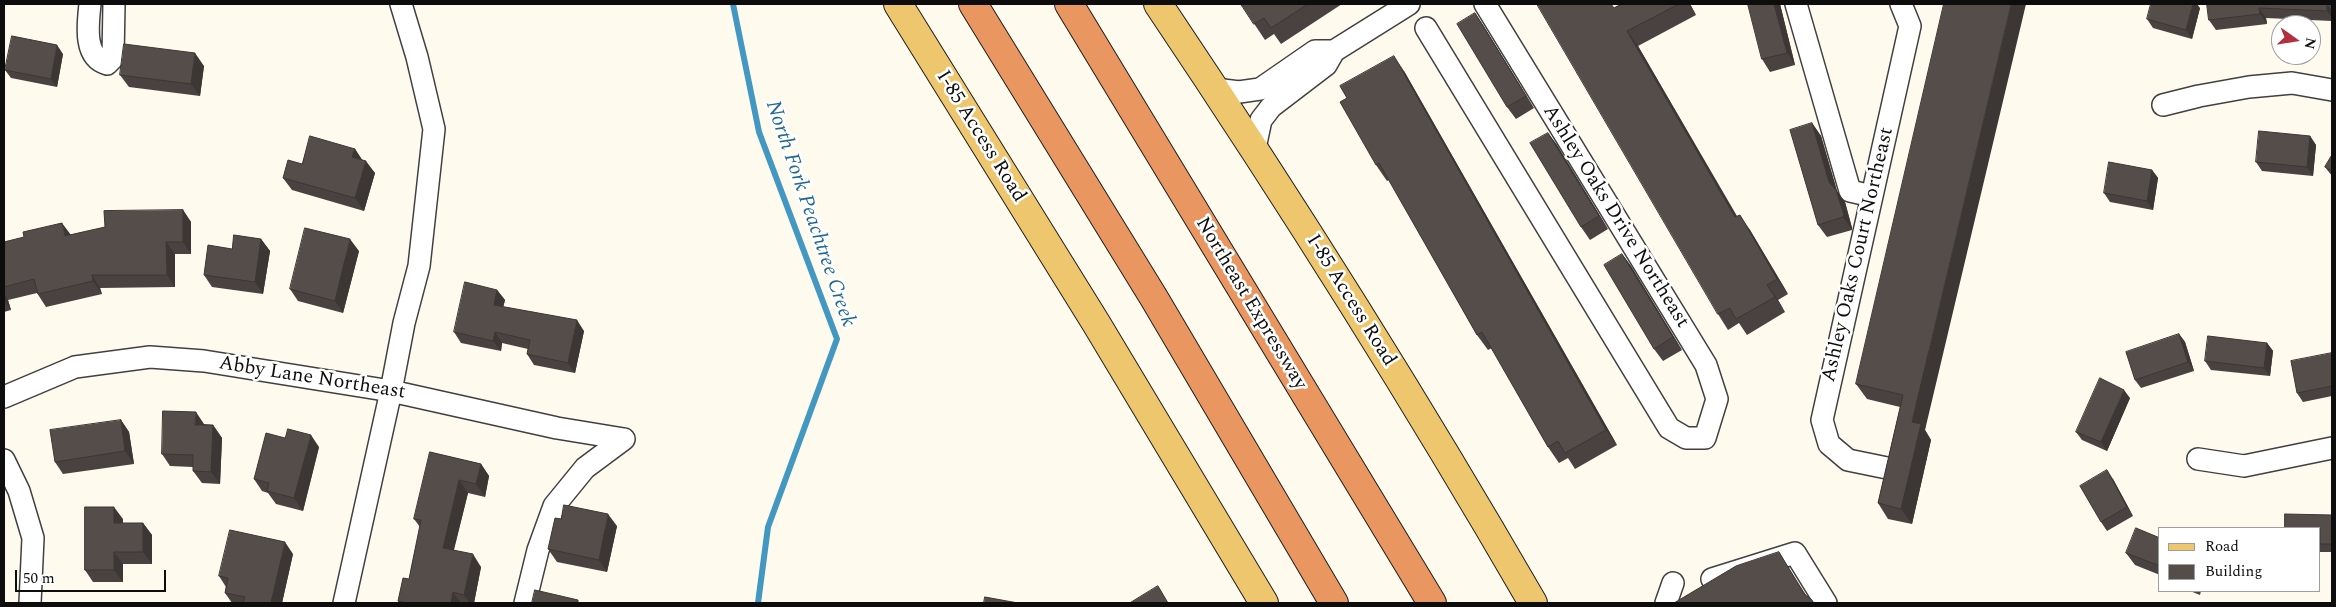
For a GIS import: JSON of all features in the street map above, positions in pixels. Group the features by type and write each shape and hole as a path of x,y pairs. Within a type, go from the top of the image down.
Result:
{"highway":[{"path":"974,4 1154,298 1334,603"},
{"name":"Northeast Expressway","path":"1069,4 1432,603"}],"main road":[{"name":"I-85 Access Road","path":"898,4 1096,323 1264,603"},
{"name":"I-85 Access Road","path":"1158,4 1255,148 1464,484 1533,603"}],"street":[{"path":"90,4 88,33 94,57 98,61 107,64 113,58 114,4"},
{"path":"344,603 391,391 404,323 419,266 434,128 417,57 401,4"},
{"path":"1215,89 1250,92 1326,65 1334,51 1409,4"},
{"name":"Ashley Oaks Drive Northeast","path":"1426,28 1669,428 1686,438 1705,438 1717,399 1706,365 1484,4"},
{"path":"1796,4 1850,192 1872,196"},
{"name":"Ashley Oaks Court Northeast","path":"1888,468 1848,460 1829,444 1822,420 1910,26 1901,4"},
{"path":"1255,148 1262,120 1271,107 1279,100 1291,78"},
{"path":"2163,105 2248,87 2292,83 2332,90"},
{"name":"Abby Lane Northeast","path":"4,397 75,367 150,357 204,361 391,391 557,428 624,438 585,468 554,506 538,550 525,603"},
{"path":"2198,459 2244,466 2332,448"},
{"path":"4,460 19,491 33,538 30,603"},
{"path":"1712,579 1795,554 1826,603"},
{"path":"1666,603 1673,583"}],"building":[{"path":"1241,4 1308,4 1271,28 1264,18 1254,24"},
{"path":"1537,4 1611,4 1614,8 1622,4 1679,4 1627,31 1735,217 1740,215 1777,279 1767,285 1775,297 1736,319 1730,308 1718,314"},
{"path":"1748,4 1774,4 1787,53 1762,59"},
{"path":"1944,4 2011,4 1912,422 1921,424 1901,509 1878,503 1903,395 1856,384"},
{"path":"2151,4 2193,4 2186,30 2147,19"},
{"path":"2207,4 2327,4 2327,11 2259,8 2260,14 2209,20"},
{"path":"1475,13 1526,96 1507,107 1457,24"},
{"path":"12,36 57,45 51,79 5,70"},
{"path":"124,44 195,53 191,84 120,75"},
{"path":"1394,56 1606,430 1565,453 1558,441 1548,447 1482,332 1477,335 1379,163 1376,165 1340,102 1347,98 1340,86"},
{"path":"1812,123 1829,182 1836,190 1844,215 1843,217 1818,225 1790,130"},
{"path":"2259,131 2310,136 2307,167 2256,162"},
{"path":"1548,133 1599,216 1581,227 1530,143"},
{"path":"310,136 355,149 352,157 366,161 355,198 283,178 288,160 302,164"},
{"path":"2332,155 2332,171 2325,167"},
{"path":"2109,162 2152,170 2147,201 2104,193"},
{"path":"183,210 183,242 166,242 167,275 92,275 93,281 38,294 34,279 4,287 4,242 24,237 23,232 62,223 65,236 105,227 104,211"},
{"path":"305,228 350,239 335,301 290,289"},
{"path":"234,235 261,239 255,282 204,275 208,245 232,249"},
{"path":"1622,254 1673,337 1654,349 1604,265"},
{"path":"465,282 497,290 494,305 577,320 568,363 527,354 530,340 495,332 493,341 454,332"},
{"path":"2179,334 2188,362 2135,380 2126,352"},
{"path":"2208,336 2267,343 2264,368 2205,361"},
{"path":"2332,353 2332,386 2297,393 2291,361"},
{"path":"2100,378 2124,390 2101,442 2076,432"},
{"path":"163,411 196,412 195,425 213,425 211,472 193,471 193,455 162,454"},
{"path":"121,420 125,451 55,462 50,430"},
{"path":"288,429 311,435 294,498 267,491 269,483 254,479 266,433 285,438"},
{"path":"430,452 481,464 476,484 459,480 443,548 473,554 464,595 453,592 451,603 408,603 398,601 403,578 409,579 421,520 414,519"},
{"path":"2107,470 2127,507 2101,522 2080,486"},
{"path":"564,505 608,514 599,560 548,549 555,518 561,519"},
{"path":"85,507 114,507 114,523 143,523 143,552 114,552 114,570 85,570"},
{"path":"2285,514 2332,515 2332,544 2321,544 2321,527 2285,527"},
{"path":"2136,528 2158,537 2158,565 2126,553"},
{"path":"230,530 285,542 271,603 243,603 245,597 225,593 228,578 219,576"},
{"path":"1779,552 1804,594 1814,603 1674,603 1736,566"},
{"path":"1158,586 1168,603 1130,603"},
{"path":"535,590 578,600 578,603 532,603"},
{"path":"985,597 1018,603 984,603"}],"waterway":[{"name":"North Fork Peachtree Creek","path":"733,4 759,132 837,339 768,527 758,603"}]}
